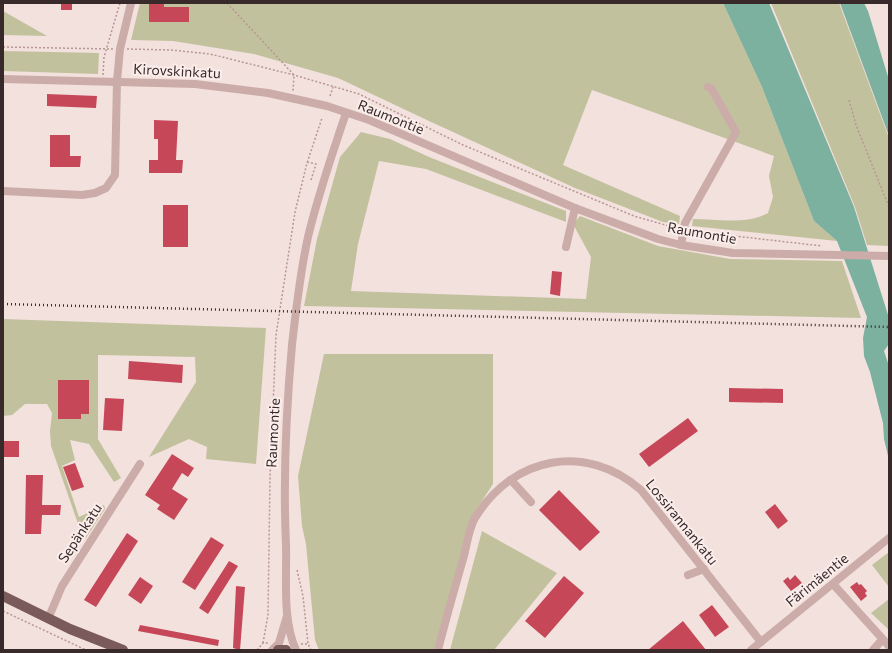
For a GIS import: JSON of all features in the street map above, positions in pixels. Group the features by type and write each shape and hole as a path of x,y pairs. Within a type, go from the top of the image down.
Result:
{"main road":[{"path":"3,596 48,619 123,650"},
{"path":"278,650 286,650"}],"street":[{"path":"3,191 82,195 95,193 106,188 115,175 117,81 120,49 131,3"},
{"name":"Kirovskinkatu","path":"3,79 117,81 217,86 293,97 346,113"},
{"path":"681,245 685,223 736,132 711,88 708,87"},
{"name":"Raumontie","path":"296,650 288,612 283,496 285,427 296,309 308,239 323,180 346,113 369,120 575,208 658,239 681,245 733,253 889,256"},
{"path":"566,247 575,208"},
{"name":"Lossirannankatu","path":"438,650 474,520 488,500 511,480 538,466 550,462 589,463 613,470 623,475 641,490 761,642"},
{"name":"Sepänkatu","path":"48,619 62,586 140,464"},
{"path":"511,480 531,502"},
{"name":"Färimäentie","path":"751,650 889,538"},
{"path":"688,575 704,570"},
{"path":"833,584 889,646"},
{"name":"Raumontie","path":"272,650 281,638 288,612"},
{"path":"873,650 882,640"}],"path":[{"path":"102,81 107,49 120,3"},
{"path":"227,3 294,75 293,97"},
{"path":"3,47 171,50 210,54 294,75 359,94 463,145 634,216 662,226 706,234 808,244"},
{"path":"330,96 333,87"},
{"path":"849,100 856,125 889,207"},
{"path":"307,162 316,164 311,180"},
{"path":"297,570 303,596 308,644"},
{"path":"3,612 86,650"}],"shaded area":[{"path":"140,3 723,3 762,87 814,221 837,241 692,226 693,219 741,220 759,217 768,213 773,197 769,176 774,156 592,90 563,165 680,216 679,224 663,222 575,188 338,78 254,54 173,41 131,40"},
{"path":"723,3 769,3 854,207 889,318 889,344 884,351 889,366 889,460 884,439 883,423 870,372 864,356 863,338 867,317 837,241 814,221 762,87"},
{"path":"771,3 839,3 889,138 889,246 867,245 855,207"},
{"path":"840,3 864,3 868,11 889,80 889,136"},
{"path":"3,11 47,36 3,35"},
{"path":"3,51 99,53 98,74 3,71"},
{"path":"361,132 390,139 429,157 566,211 566,222 426,169 379,161 358,244 351,291 586,299 591,257 573,224 580,216 658,246 730,259 842,261 861,318 304,306 317,239 340,157"},
{"path":"3,319 266,328 256,464 206,459 207,447 189,439 149,457 196,382 195,357 98,355 98,439 121,478 114,482 89,444 70,440 75,460 62,466 79,517 104,505 105,509 86,538 83,538 51,446 50,431 52,413 47,404 25,404 12,415 3,416"},
{"path":"324,354 493,354 493,484 474,513 436,650 319,650 315,640 298,476"},
{"path":"482,531 557,573 494,650 450,650"},
{"path":"889,552 889,587 872,565"},
{"path":"889,599 889,630 871,613"}],"building":[{"path":"61,3 72,3 72,10 61,10"},
{"path":"149,3 164,3 164,7 189,7 189,22 149,22"},
{"path":"47,94 97,96 96,108 47,106"},
{"path":"154,120 178,121 176,160 183,160 182,173 149,173 149,160 158,160 158,139 154,139"},
{"path":"50,135 70,135 70,156 81,156 80,167 50,167"},
{"path":"163,205 188,205 188,247 163,247"},
{"path":"552,271 562,272 560,296 550,294"},
{"path":"129,361 183,365 182,383 128,379"},
{"path":"58,380 89,380 89,414 81,414 81,419 58,419"},
{"path":"729,388 783,389 783,403 729,402"},
{"path":"105,398 124,399 122,431 103,430"},
{"path":"688,418 698,431 649,467 639,454"},
{"path":"3,441 19,441 19,457 3,457"},
{"path":"172,454 194,468 188,477 182,473 172,489 188,499 174,520 157,509 160,505 145,495"},
{"path":"75,463 84,487 72,491 63,467"},
{"path":"26,475 43,475 42,505 61,505 60,515 42,515 41,534 25,534"},
{"path":"559,490 600,532 580,551 539,510"},
{"path":"775,504 788,521 778,529 765,512"},
{"path":"127,533 138,541 96,607 84,600"},
{"path":"211,537 224,545 195,590 182,582"},
{"path":"229,561 238,566 208,614 199,608"},
{"path":"795,575 802,583 791,591 783,581 788,577 790,580"},
{"path":"564,576 584,593 545,638 525,621"},
{"path":"140,577 153,586 141,604 128,595"},
{"path":"857,582 867,591 865,593 867,596 861,601 850,587"},
{"path":"236,586 245,587 240,650 233,648"},
{"path":"712,605 729,627 715,637 699,615"},
{"path":"683,621 706,650 648,650"},
{"path":"140,625 219,640 218,646 138,631"}],"railway":[{"path":"3,304 889,327"}]}
